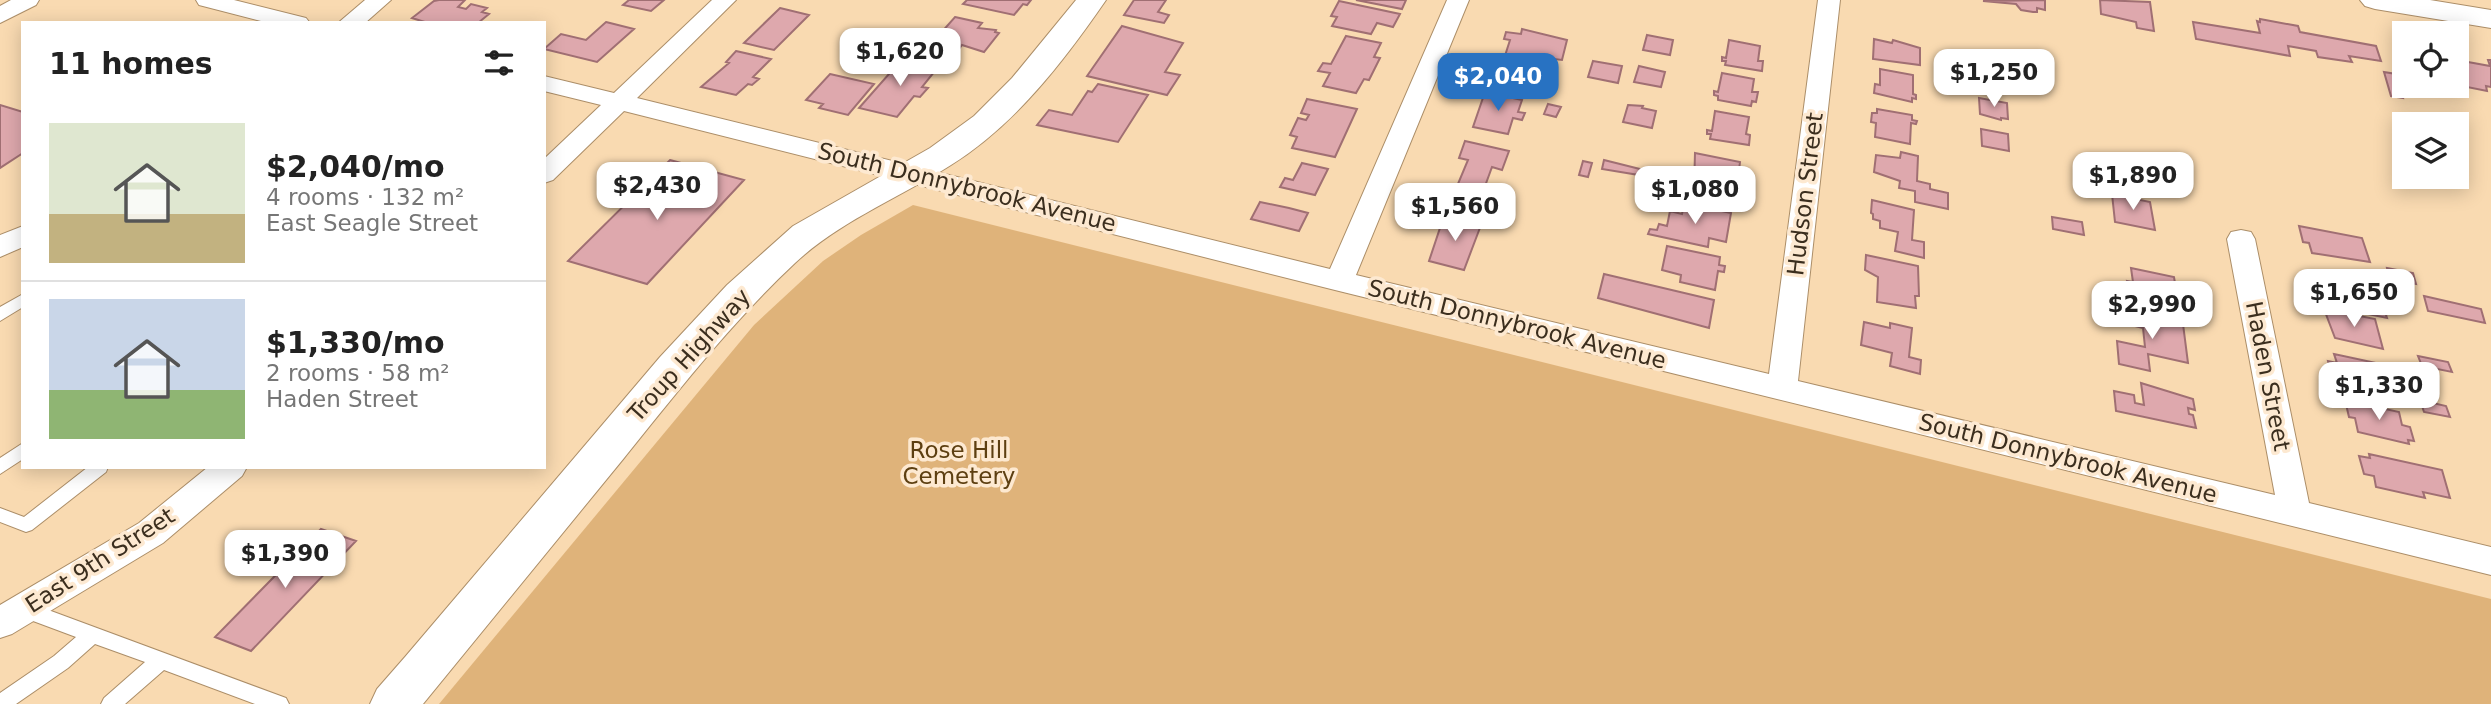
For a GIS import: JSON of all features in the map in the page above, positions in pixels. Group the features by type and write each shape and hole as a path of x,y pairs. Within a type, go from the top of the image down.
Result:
{"main road":[{"name":"Troup Highway","path":"394,704 714,320 788,249 820,224 940,157 968,137 1037,71 1091,0"},
{"path":"2375,0 2491,19"}],"street":[{"path":"0,16 28,0"},
{"path":"207,0 290,21"},
{"path":"353,21 380,0"},
{"path":"546,172 725,0"},
{"path":"1339,281 1458,0"},
{"name":"Hudson Street","path":"1782,388 1829,0"},
{"name":"South Donnybrook Avenue","path":"546,83 1339,281 2491,561"},
{"path":"0,247 21,236"},
{"name":"Haden Street","path":"2241,239 2295,513"},
{"name":"East 9th Street","path":"8,617 151,533 229,469"}],"lane":[{"path":"0,315 21,300"},
{"path":"0,515 26,525 97,469"},
{"path":"8,617 91,635 279,704"},
{"path":"0,704 61,662 91,635"},
{"path":"111,704 161,660"}],"green space":[{"name":"Rose Hill Cemetery","path":"913,205 2491,599 2491,704 439,704 754,325 823,261"}],"building":[{"path":"465,0 458,7 466,9 471,4 487,8 482,12 489,14 480,21 422,21 412,18 434,1"},
{"path":"629,0 664,0 651,11 623,5"},
{"path":"967,0 1031,0 1027,5 1023,4 1014,15 963,4"},
{"path":"1134,0 1166,0 1158,12 1169,15 1164,23 1124,15"},
{"path":"1356,0 1406,0 1402,9"},
{"path":"2045,0 2045,10 2037,8 2037,12 2021,10 2016,4 1983,1"},
{"path":"2100,0 2150,2 2154,31 2137,28 2136,22 2101,14"},
{"path":"1339,1 1400,14 1393,27 1377,23 1371,34 1332,26 1337,17 1331,16"},
{"path":"780,8 809,15 774,50 744,43"},
{"path":"955,17 982,23 978,28 996,30 995,32 999,33 984,52 962,45 959,49 932,43"},
{"path":"2260,19 2298,26 2300,32 2376,46 2381,61 2349,56 2352,62 2318,57 2316,51 2288,46 2290,56 2196,39 2193,22 2260,33 2257,21 2260,22"},
{"path":"606,22 634,29 597,62 546,49 561,34 586,40"},
{"path":"1122,26 1183,43 1165,72 1180,75 1167,95 1087,76"},
{"path":"1522,29 1567,40 1562,60 1530,56 1527,67 1503,62 1510,40 1504,39 1506,32 1521,34"},
{"path":"1647,35 1673,40 1670,55 1643,50"},
{"path":"1346,36 1381,43 1374,57 1380,58 1369,80 1364,79 1356,93 1323,86 1330,73 1318,71 1323,63 1331,64"},
{"path":"1874,39 1892,43 1893,40 1920,48 1920,65 1873,59"},
{"path":"1729,40 1760,46 1758,61 1763,61 1762,71 1725,65 1726,61 1722,61 1722,57 1726,58"},
{"path":"736,51 771,59 753,77 759,79 752,85 748,84 736,95 701,87 729,63 726,62"},
{"path":"903,58 939,66 922,87 928,88 920,97 914,96 897,117 859,108"},
{"path":"2488,60 2491,60 2491,87 2486,86 2487,91 2469,87 2469,62 2490,66"},
{"path":"1593,61 1622,66 1618,83 1588,77"},
{"path":"1639,66 1665,72 1661,87 1634,82"},
{"path":"1981,67 2009,72 2009,88 1981,83"},
{"path":"1880,69 1913,75 1913,94 1916,99 1912,98 1912,102 1874,93 1875,84 1880,85"},
{"path":"2384,72 2392,73 2391,96"},
{"path":"1722,73 1754,79 1752,92 1758,92 1756,102 1752,101 1751,106 1718,100 1714,91 1718,92"},
{"path":"830,74 874,84 848,115 819,108 823,104 806,100"},
{"path":"1098,84 1148,95 1118,142 1037,125 1049,110 1072,115 1088,91 1092,92"},
{"path":"1485,92 1522,100 1518,112 1525,113 1522,120 1513,118 1508,134 1473,127"},
{"path":"1979,98 2007,103 2008,119 2001,120 1980,114"},
{"path":"1307,99 1357,109 1335,157 1292,148 1297,137 1290,135 1298,118 1306,120 1309,115 1301,113"},
{"path":"1548,104 1561,107 1556,117 1544,114"},
{"path":"0,105 21,111 21,154 0,168"},
{"path":"1628,105 1643,106 1642,108 1656,111 1652,128 1623,122"},
{"path":"1877,109 1912,115 1912,120 1917,121 1916,124 1911,123 1910,144 1875,137 1876,123 1871,122 1872,113 1877,113"},
{"path":"1715,111 1749,117 1746,134 1750,135 1749,145 1710,139 1711,134 1707,134 1707,130 1712,131"},
{"path":"1981,129 2008,134 2009,151 1982,146"},
{"path":"1465,141 1509,151 1502,170 1492,167 1481,197 1455,191 1468,160 1459,158"},
{"path":"1901,152 1918,156 1917,181 1930,184 1930,189 1948,193 1948,209 1915,202 1915,191 1899,188 1900,181 1874,172 1876,155 1900,158"},
{"path":"1695,153 1740,162 1737,187 1716,185 1715,193 1694,189"},
{"path":"670,160 744,180 647,284 568,261"},
{"path":"1604,160 1640,169 1639,175 1602,169"},
{"path":"1583,161 1592,163 1588,177 1579,175"},
{"path":"1302,163 1328,169 1315,195 1280,187 1285,178 1293,180"},
{"path":"2112,194 2150,202 2155,230 2115,222"},
{"path":"1872,200 1914,210 1912,240 1924,242 1924,258 1895,251 1898,232 1880,228 1880,221 1873,219 1871,213"},
{"path":"1260,202 1308,213 1299,231 1251,219"},
{"path":"1684,203 1731,213 1726,242 1709,238 1708,247 1648,234 1650,229 1657,230 1659,224 1667,226 1670,211 1682,214"},
{"path":"1444,216 1481,225 1464,270 1429,261"},
{"path":"2052,217 2082,222 2084,235 2053,229"},
{"path":"2299,226 2362,238 2370,262 2312,253 2309,243 2303,242"},
{"path":"1667,246 1720,257 1719,265 1725,266 1724,272 1718,271 1715,290 1680,282 1681,275 1662,270"},
{"path":"1866,255 1918,266 1919,296 1915,296 1916,308 1877,302 1878,277 1865,270"},
{"path":"2131,268 2174,277 2177,295 2169,293 2170,302 2147,297 2147,306 2121,300 2120,290 2129,293 2127,281 2133,282"},
{"path":"2387,268 2413,273 2416,284 2390,279"},
{"path":"1604,274 1714,300 1709,328 1598,298"},
{"path":"2315,277 2378,290 2387,318 2324,305 2322,295 2312,293 2309,282 2317,283"},
{"path":"2424,296 2481,309 2485,323 2428,311"},
{"path":"2118,309 2183,324 2188,363 2148,354 2150,371 2119,364 2117,341 2145,347 2143,328 2119,322"},
{"path":"2324,309 2375,319 2383,349 2335,338"},
{"path":"1864,322 1890,328 1890,323 1912,328 1909,357 1921,360 1920,374 1890,366 1892,353 1861,345"},
{"path":"2334,354 2381,364 2386,379 2394,380 2396,389 2388,387 2391,397 2343,384 2339,374 2331,372 2328,361 2337,363"},
{"path":"2418,356 2448,362 2452,372 2422,366"},
{"path":"2141,383 2193,399 2195,410 2188,408 2196,428 2116,411 2114,391 2134,395 2135,403 2144,405"},
{"path":"2345,400 2399,412 2402,425 2410,427 2414,441 2408,440 2409,444 2358,432 2355,418 2349,417"},
{"path":"2420,400 2446,406 2450,417 2424,412"},
{"path":"2369,454 2442,470 2450,498 2423,492 2425,498 2376,487 2374,476 2364,474 2359,456 2370,458"},
{"path":"321,529 356,541 251,651 215,637"}]}
